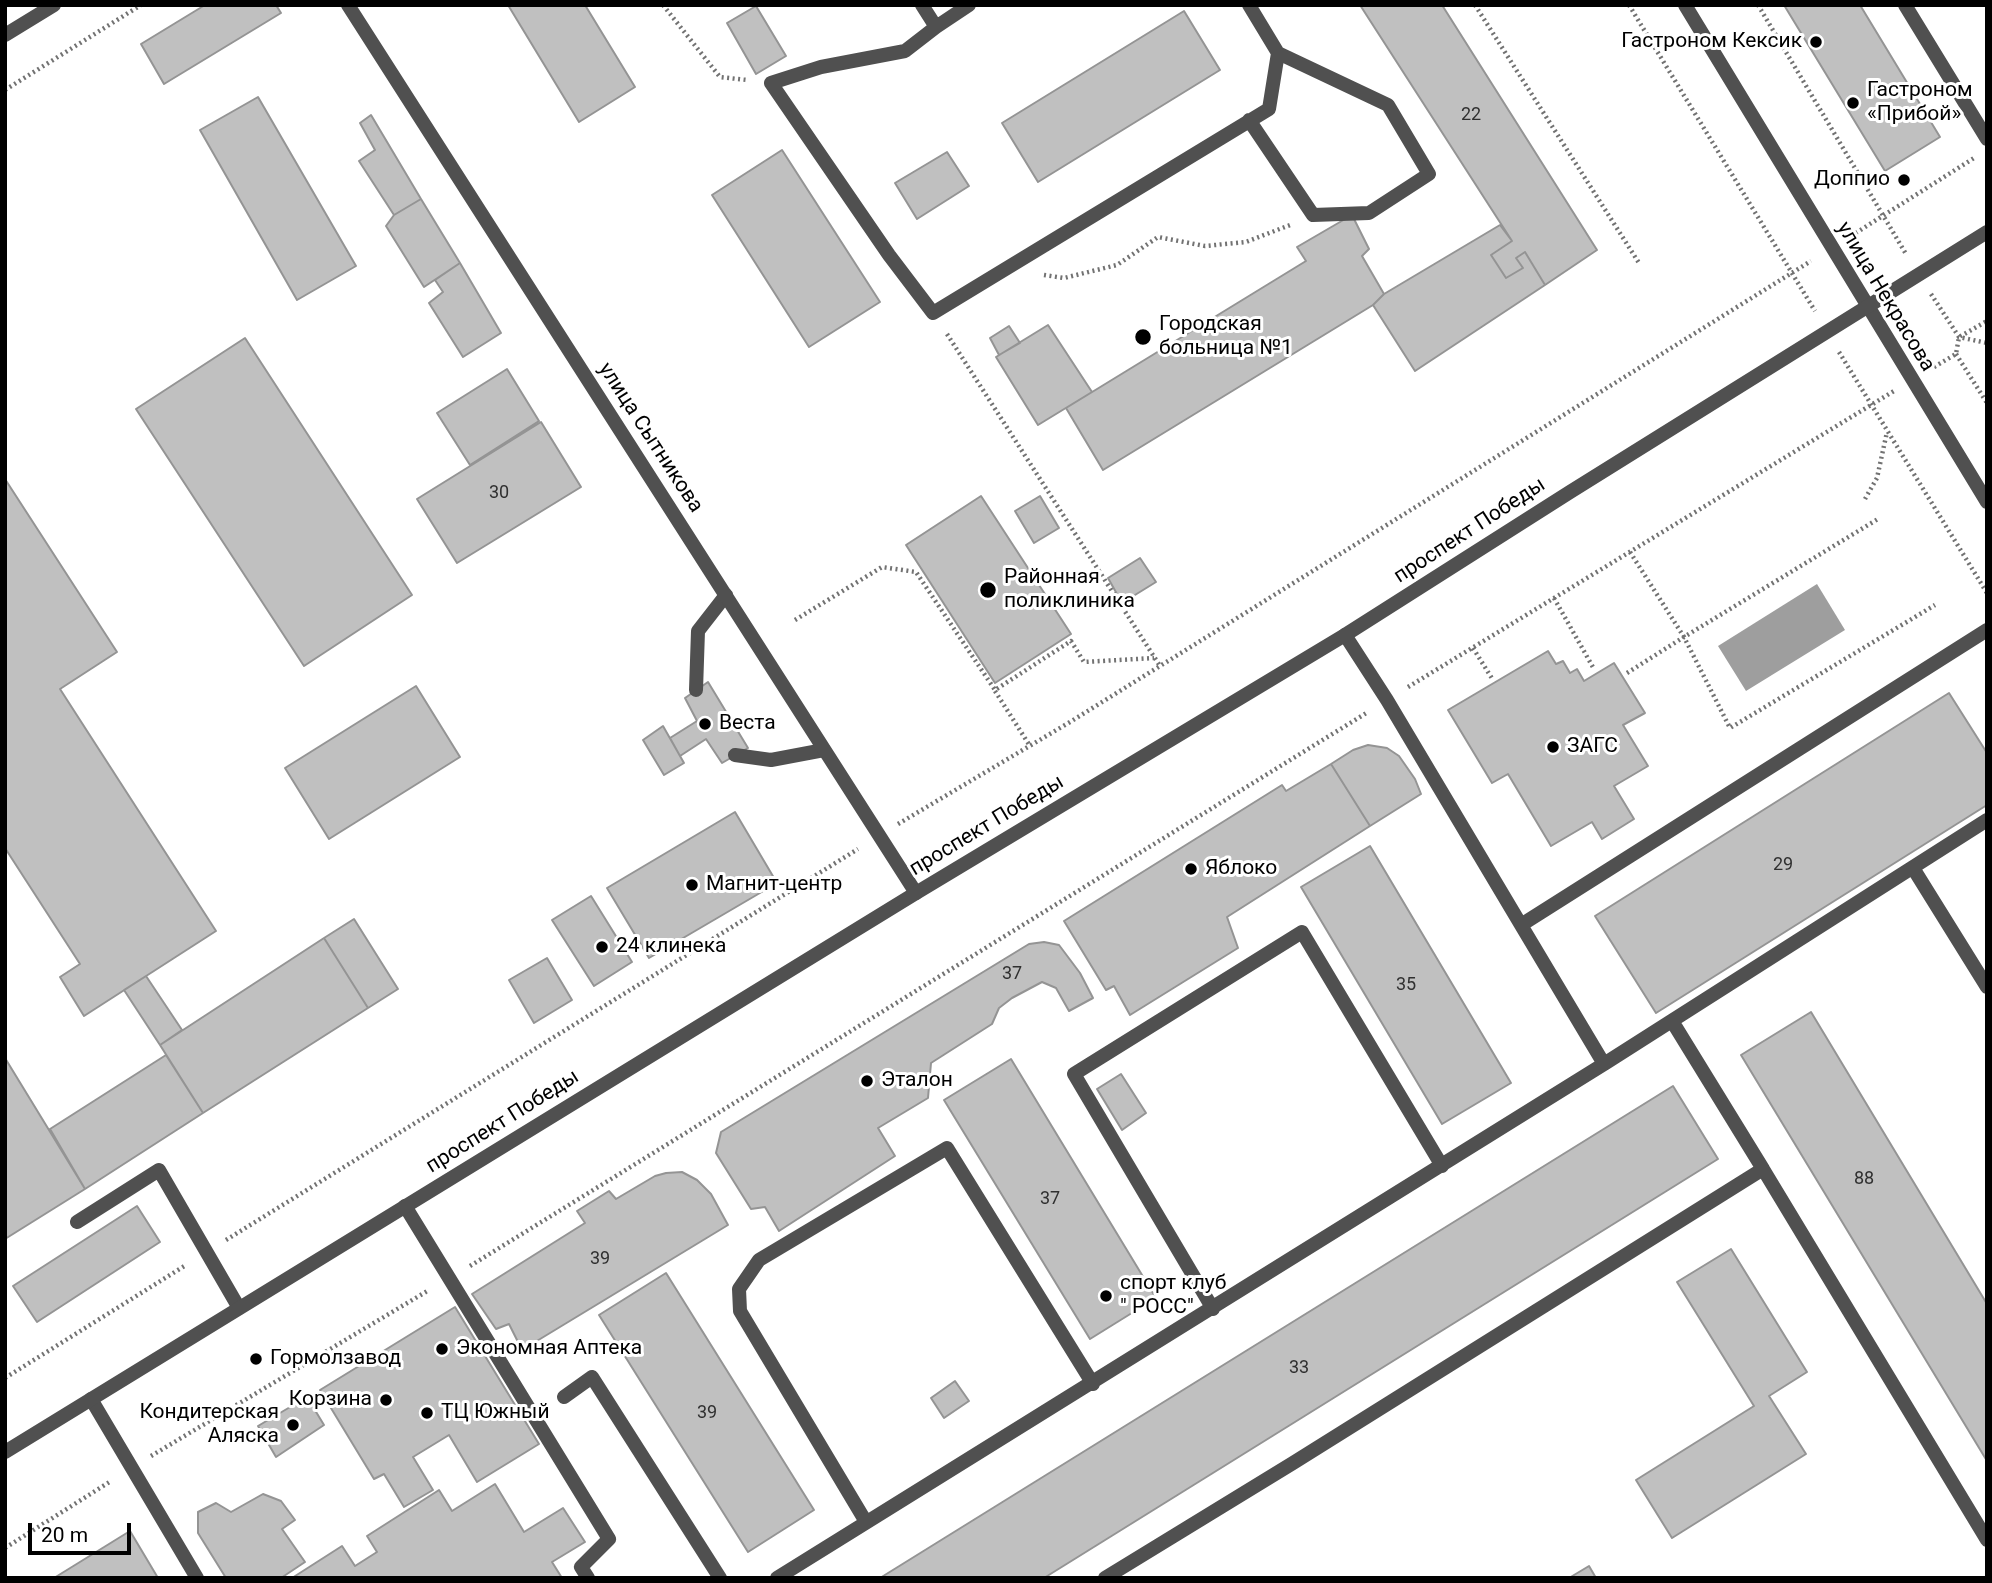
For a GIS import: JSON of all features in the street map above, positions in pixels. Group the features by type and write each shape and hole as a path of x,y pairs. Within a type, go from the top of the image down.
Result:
{"street":[{"path":"5,35 54,5"},
{"name":"улица Сытникова","path":"348,5 916,893"},
{"path":"922,5 936,27"},
{"path":"969,5 905,51 821,67 771,83 933,313 1269,108 1278,53"},
{"path":"1249,5 1278,53 1388,105 1429,174 1369,214 1313,215 1249,120"},
{"name":"улица Некрасова","path":"1685,5 1987,502"},
{"path":"1905,5 1987,139"},
{"name":"проспект Победы","path":"5,1452 916,893 1346,635 1987,232"},
{"path":"696,690 698,631 726,595"},
{"path":"1521,925 1987,630"},
{"path":"1346,635 1604,1064"},
{"path":"735,755 771,760 824,750"},
{"path":"777,1578 1442,1166 1987,820"},
{"path":"1913,868 1987,987"},
{"path":"1213,1309 1074,1074 1302,932 1442,1166"},
{"path":"1672,1021 1987,1540"},
{"path":"866,1522 740,1311 739,1289 759,1260 947,1148 1093,1384"},
{"path":"1105,1578 1293,1464 1763,1169"},
{"path":"77,1222 159,1170 239,1308"},
{"path":"405,1206 609,1539 581,1567 588,1578"},
{"path":"564,1397 592,1377 720,1578"},
{"path":"91,1399 197,1578"}],"path":[{"path":"5,89 141,5"},
{"path":"663,5 720,76 771,83"},
{"path":"1475,5 1639,263"},
{"path":"1629,5 1987,593"},
{"path":"1758,5 1918,274 1959,337 1956,354 1987,403"},
{"path":"222,1243 879,835 1160,666 1975,158"},
{"path":"1004,269 1064,278 1117,265 1158,237 1205,246 1246,242 1313,215"},
{"path":"933,313 1160,666"},
{"path":"1959,337 1987,321"},
{"path":"1959,337 1987,343"},
{"path":"5,1548 131,1468 450,1278 1387,700 1956,354"},
{"path":"1865,499 1877,478 1887,432"},
{"path":"1627,673 1878,519"},
{"path":"1630,552 1684,637 1730,728 1935,605"},
{"path":"795,620 882,567 916,572 1030,746"},
{"path":"1554,598 1594,669"},
{"path":"995,691 1071,641 1084,662 1154,658"},
{"path":"1473,648 1493,680"},
{"path":"5,1378 187,1264"}],"shaded area":[{"path":"1817,584 1845,630 1746,691 1718,646"}],"building":[{"path":"205,5 276,5 281,13 164,84 141,44"},
{"path":"508,5 585,5 635,87 579,122"},
{"path":"1360,5 1442,5 1597,250 1545,285 1525,252 1516,258 1523,268 1506,278 1491,255 1512,241"},
{"path":"1784,5 1860,5 1940,137 1885,171"},
{"path":"756,6 786,56 756,74 727,23"},
{"path":"1184,11 1220,70 1038,182 1002,123"},
{"path":"258,97 356,266 297,300 200,130"},
{"path":"371,115 421,199 394,215 359,161 375,150 360,123"},
{"path":"782,150 880,302 809,347 712,195"},
{"path":"947,152 969,186 917,219 895,183"},
{"path":"421,199 460,263 424,287 386,226 394,215"},
{"path":"1352,215 1369,249 1362,256 1384,294 1373,305 1103,470 1066,408 1306,261 1297,247"},
{"path":"1500,225 1512,241 1491,255 1506,278 1523,268 1516,258 1525,252 1545,285 1415,371 1373,305 1384,294"},
{"path":"460,263 501,333 463,357 429,303 443,292 435,280"},
{"path":"1048,325 1092,392 1038,425 996,357"},
{"path":"1009,326 1020,343 999,355 990,338"},
{"path":"245,338 412,595 304,666 136,409"},
{"path":"507,369 539,421 470,465 437,413"},
{"path":"541,422 581,487 457,563 417,499"},
{"path":"5,479 117,652 60,689 216,931 84,1016 60,977 80,964 5,848"},
{"name":"Районная поликлиника","path":"981,496 1071,634 995,683 906,545"},
{"path":"1040,496 1059,528 1034,543 1015,511"},
{"path":"1140,558 1156,582 1122,603 1108,578"},
{"name":"ЗАГС","path":"1548,651 1556,664 1563,661 1570,673 1577,669 1584,681 1614,663 1645,713 1623,725 1648,766 1614,786 1634,819 1602,839 1592,822 1551,846 1508,774 1492,783 1448,710"},
{"path":"708,682 748,748 722,763 706,739 680,756 670,738 697,721 685,698"},
{"path":"416,686 460,757 329,839 285,768"},
{"path":"1949,693 1987,753 1987,805 1656,1013 1595,916"},
{"path":"663,726 684,763 664,775 643,740"},
{"path":"1368,745 1387,748 1399,756 1415,779 1421,794 1370,826 1331,764 1353,750"},
{"path":"1331,764 1370,826 1227,917 1238,948 1130,1015 1114,986 1106,990 1064,921 1282,785 1286,791"},
{"name":"Магнит-центр","path":"735,812 777,883 649,958 607,888"},
{"path":"1370,846 1511,1083 1442,1124 1301,887"},
{"path":"591,896 632,962 594,986 552,920"},
{"path":"354,919 398,989 368,1008 324,938"},
{"path":"324,938 368,1008 203,1113 160,1045"},
{"name":"Эталон","path":"1044,942 1059,945 1080,973 1093,998 1069,1011 1056,988 1042,982 1012,998 999,1008 992,1024 931,1063 928,1098 878,1128 895,1156 779,1231 765,1207 751,1209 716,1153 721,1132 1029,944"},
{"path":"547,958 572,1000 534,1023 509,980"},
{"path":"146,976 182,1030 160,1045 124,990"},
{"path":"1811,1012 1987,1304 1987,1461 1741,1055"},
{"path":"166,1055 203,1113 85,1189 50,1129"},
{"path":"5,1058 85,1189 5,1239"},
{"path":"1011,1059 1156,1298 1090,1339 944,1100"},
{"path":"1121,1074 1146,1113 1122,1130 1097,1089"},
{"path":"1673,1086 1718,1159 1044,1578 880,1578"},
{"path":"682,1172 697,1180 711,1194 728,1225 522,1350 509,1324 496,1329 472,1294 585,1223 577,1211 609,1191 616,1199 655,1176"},
{"path":"137,1206 160,1242 37,1322 13,1286"},
{"path":"1731,1249 1807,1372 1769,1396 1806,1454 1672,1538 1636,1480 1754,1406 1677,1282"},
{"path":"666,1273 814,1510 748,1552 599,1315"},
{"name":"ТЦ Южный","path":"455,1307 539,1444 477,1482 449,1435 413,1457 433,1490 404,1507 384,1474 374,1479 320,1390"},
{"path":"955,1381 969,1401 944,1418 931,1398"},
{"path":"307,1397 324,1425 276,1457 258,1426"},
{"path":"495,1484 524,1532 563,1508 585,1542 552,1562 562,1578 292,1578 342,1546 355,1566 377,1552 367,1536 439,1490 452,1511"},
{"path":"263,1494 281,1501 295,1520 282,1529 305,1562 281,1578 226,1578 198,1533 198,1512 216,1503 231,1512"},
{"path":"130,1531 158,1578 54,1578"},
{"path":"1589,1566 1596,1578 1569,1578"}],"place":[{"name":"Гастроном Кексик","path":"1816,42"},
{"name":"Гастроном «Прибой»","path":"1853,103"},
{"name":"Доппио","path":"1904,180"},
{"name":"Городская больница №1","path":"1143,337"},
{"name":"Районная поликлиника","path":"988,590"},
{"name":"Веста","path":"705,724"},
{"name":"ЗАГС","path":"1553,747"},
{"name":"Яблоко","path":"1191,869"},
{"name":"Магнит-центр","path":"692,885"},
{"name":"24 клинека","path":"602,947"},
{"name":"Эталон","path":"867,1081"},
{"name":"спорт клуб \" РОСС\"","path":"1106,1296"},
{"name":"Экономная Аптека","path":"442,1349"},
{"name":"Гормолзавод","path":"256,1359"},
{"name":"Корзина","path":"386,1400"},
{"name":"ТЦ Южный","path":"427,1413"},
{"name":"Кондитерская Аляска","path":"293,1425"}]}
